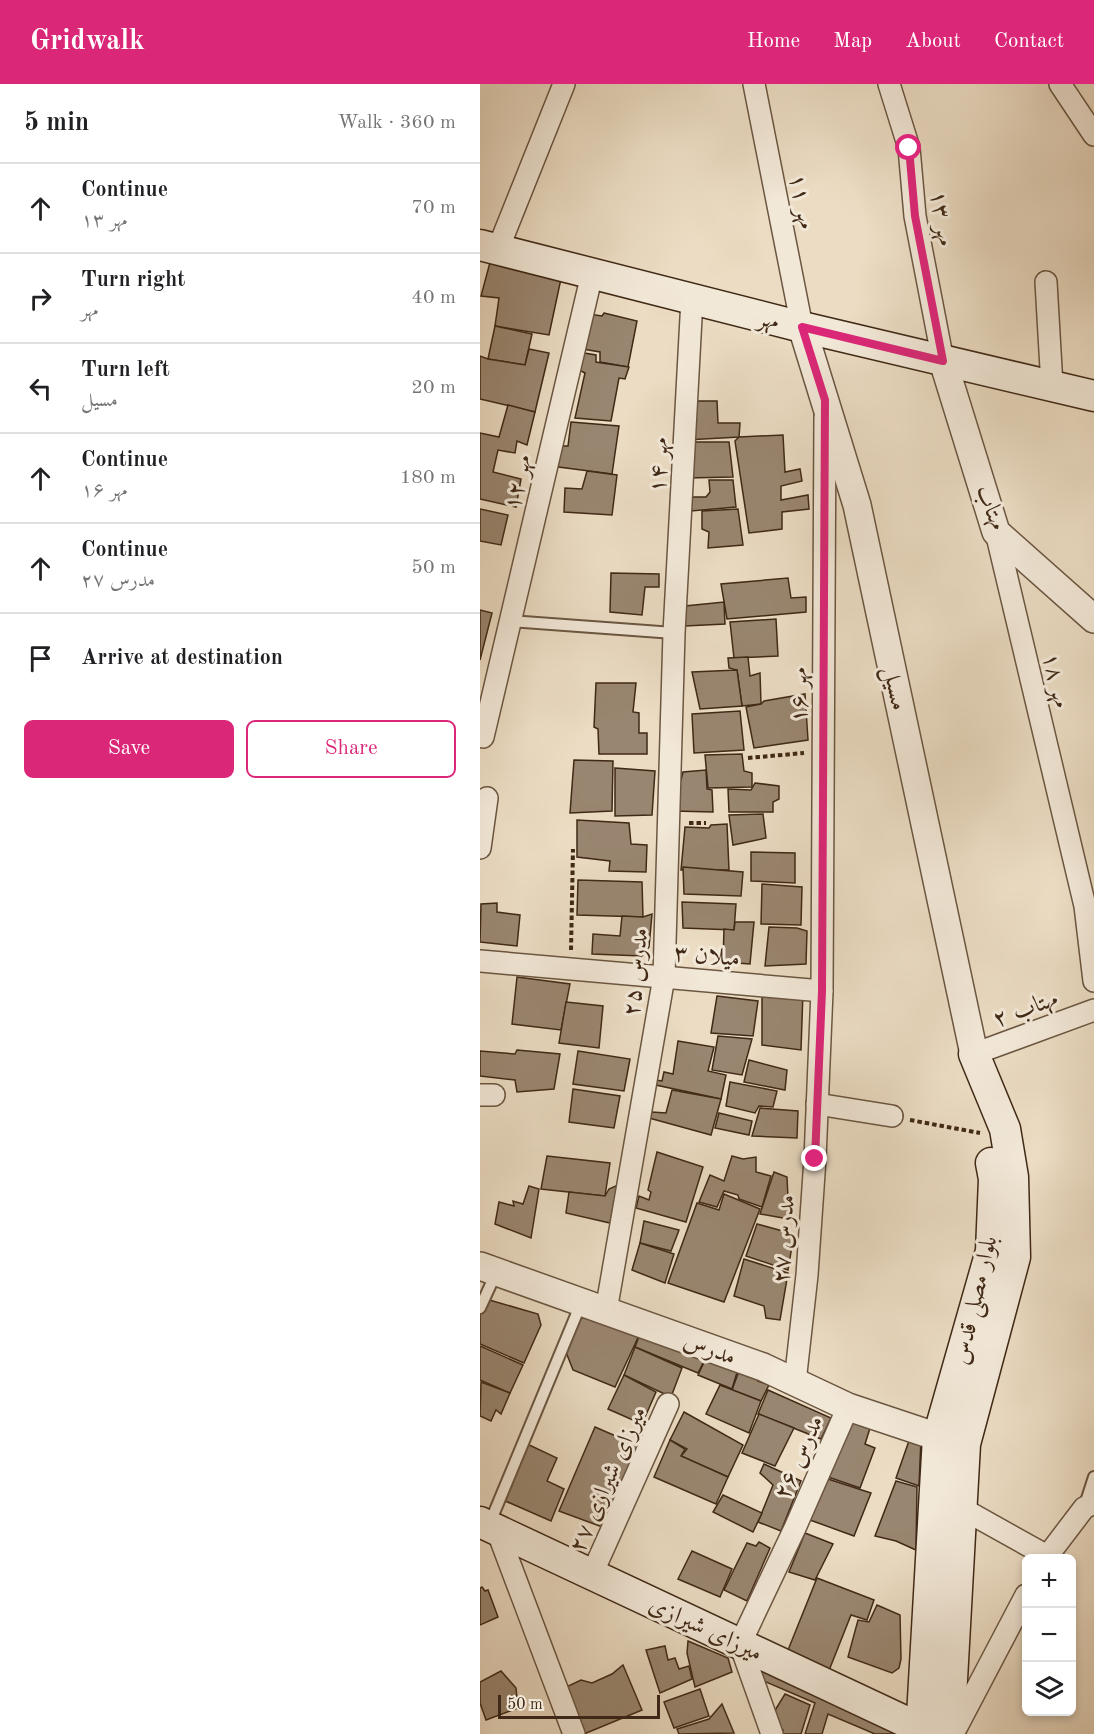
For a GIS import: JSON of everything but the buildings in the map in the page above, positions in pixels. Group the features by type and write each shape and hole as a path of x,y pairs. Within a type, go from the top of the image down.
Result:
{"main road":[{"name":"مهر","path":"489,247 802,327 1094,396"},
{"name":"بلوار مصلی قدس","path":"936,1733 938,1437 991,1251 994,1179 974,1054"},
{"name":"بلوار مصلی قدس","path":"936,1733 961,1508 965,1444 1015,1257 1013,1177 1005,1128 974,1054"},
{"name":"میرزای شیرازی","path":"488,1526 936,1733"}],"street":[{"path":"489,247 564,84"},
{"name":"مهر ۱۱","path":"753,84 802,327"},
{"name":"مهر ۱۳","path":"890,84 909,148 915,216 943,361"},
{"path":"1060,84 1094,135"},
{"name":"مهر ۱۲","path":"482,736 592,274"},
{"path":"1046,282 1052,386"},
{"name":"مهر ۱۴","path":"674,633 692,299"},
{"name":"مسیل","path":"802,327 857,505 974,1054"},
{"name":"مهتاب","path":"943,361 996,532 1094,620"},
{"name":"مهر ۱۶","path":"822,991 825,400"},
{"name":"مهر ۱۸","path":"996,532 1089,905 1094,981"},
{"name":"مدرس ۲۵","path":"594,1306 664,977 674,633"},
{"path":"481,841 487,798"},
{"name":"میلان ۳","path":"480,961 822,991"},
{"name":"مدرس ۲۷","path":"795,1382 807,1275 822,991"},
{"name":"مهتاب ۲","path":"974,1054 1094,1010"},
{"path":"817,1104 892,1116"},
{"name":"مدرس","path":"488,1268 763,1367 848,1407 938,1437"},
{"name":"میرزای شیرازی ۲۷","path":"592,1574 668,1404"},
{"name":"مدرس ۲۶","path":"740,1644 795,1528 848,1407"},
{"path":"1049,1554 1089,1506"},
{"path":"961,1508 1041,1554"},
{"path":"488,1526 574,1734"},
{"path":"936,1733 1022,1601"},
{"path":"740,1644 772,1734"}],"lane":[{"path":"510,621 674,633"},
{"path":"480,1308 488,1268"},
{"path":"488,1526 535,1413 594,1306"},
{"path":"1089,1506 1094,1477"}],"path":[{"path":"748,758 823,751"},
{"path":"570,969 573,849"},
{"path":"892,1116 987,1134"}],"route":[{"path":"815,1159 822,991 825,400 802,327 943,361 915,216 909,148"}]}
